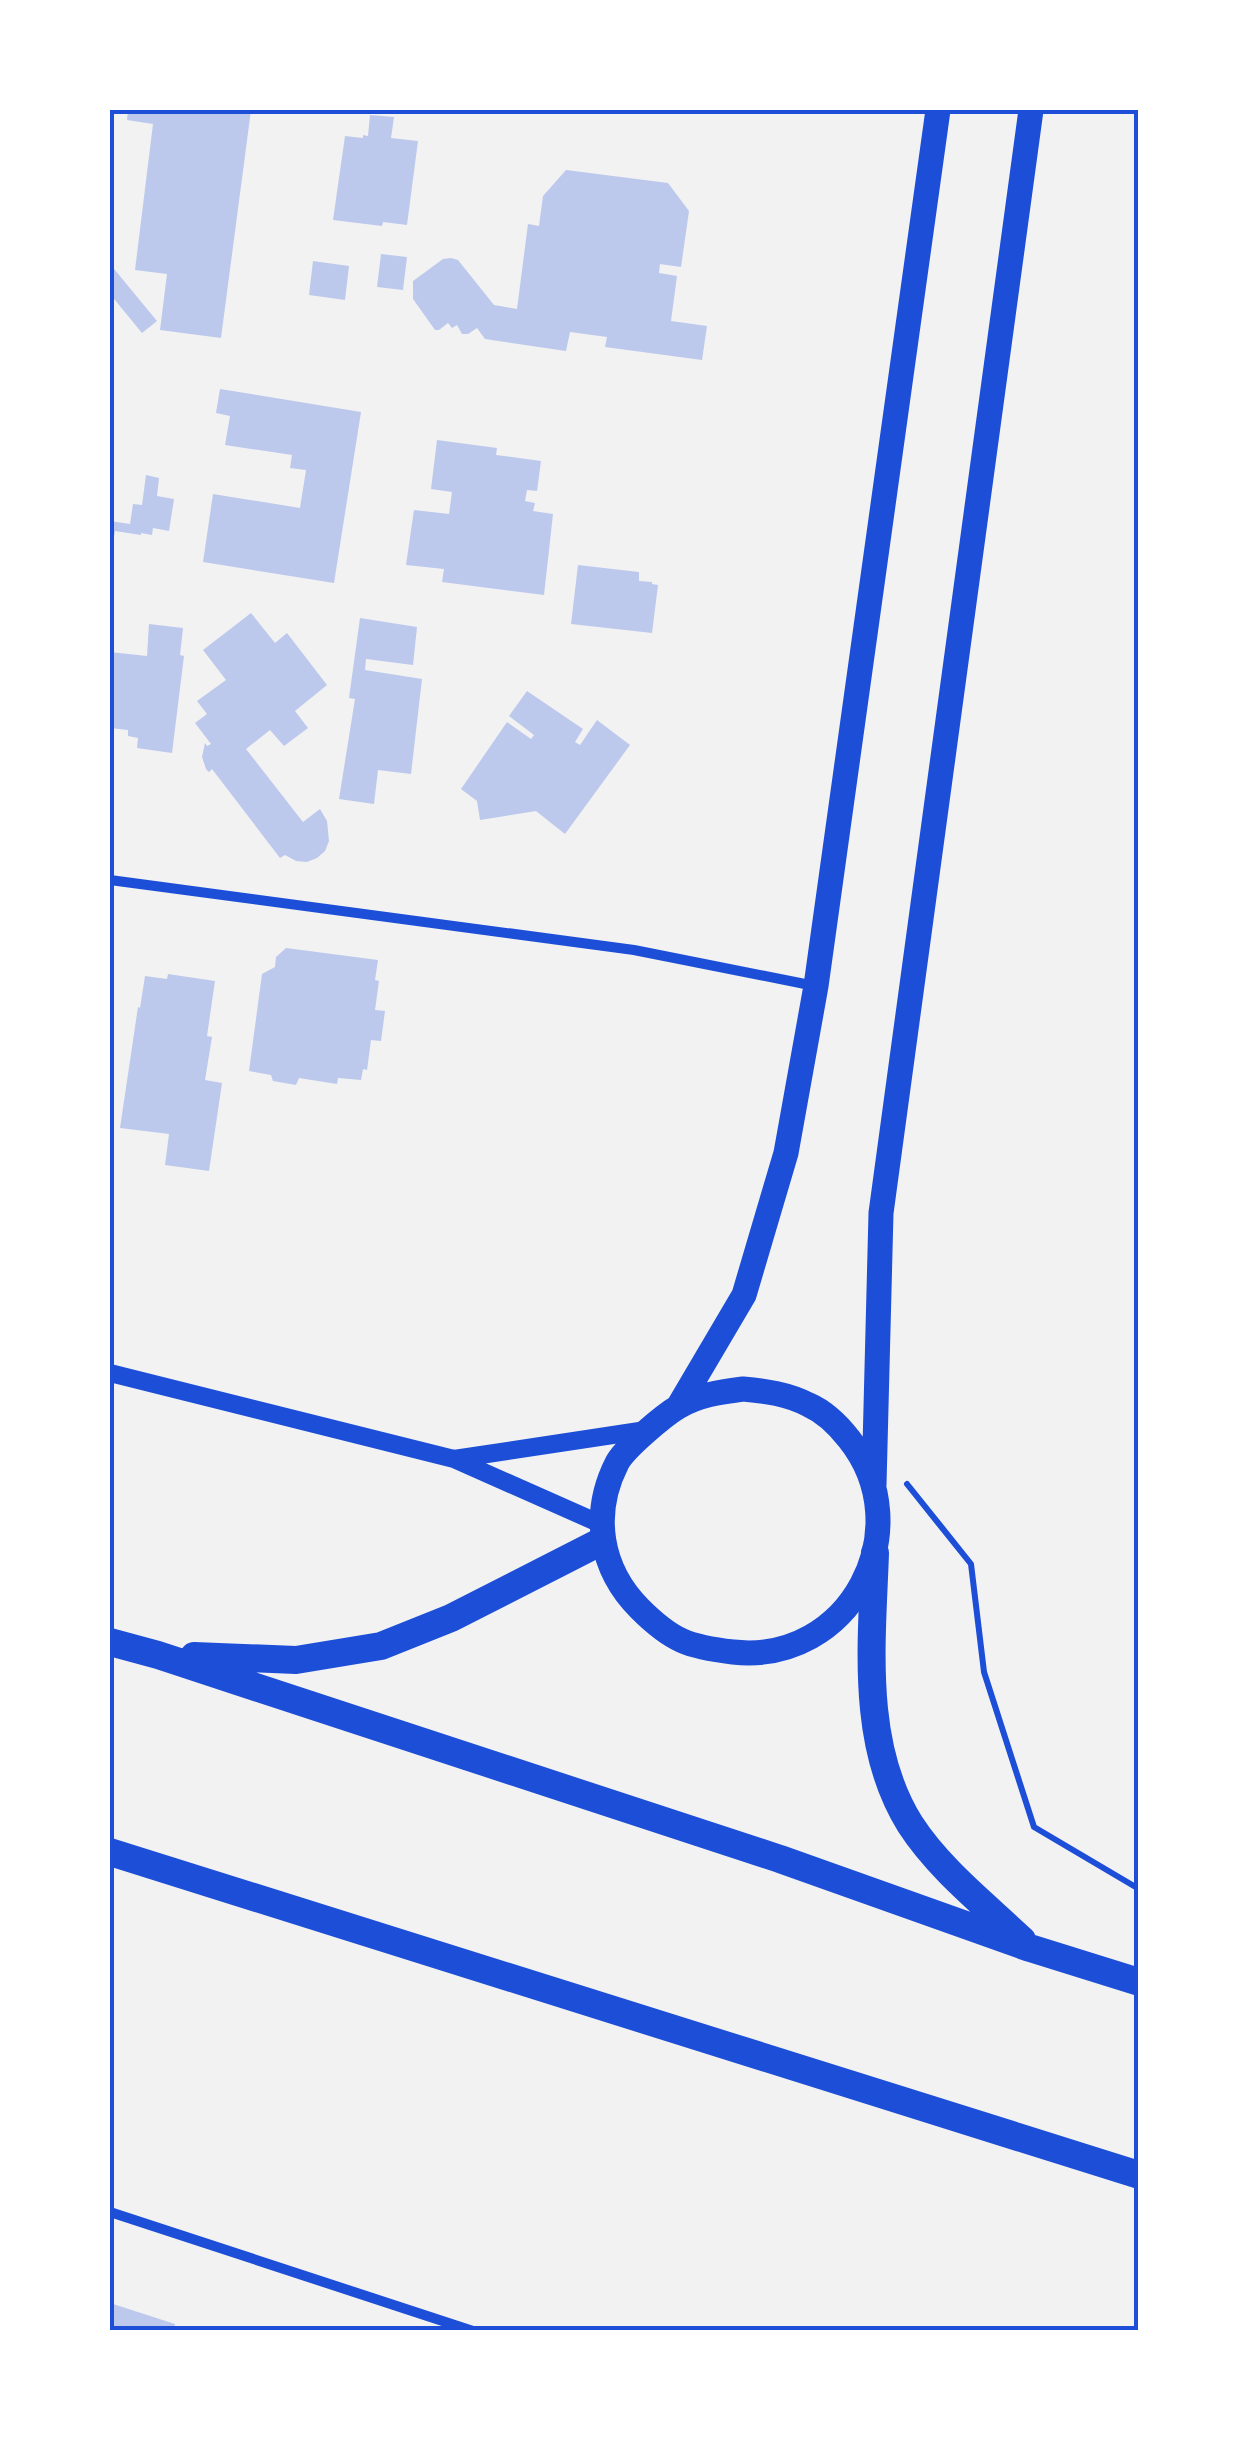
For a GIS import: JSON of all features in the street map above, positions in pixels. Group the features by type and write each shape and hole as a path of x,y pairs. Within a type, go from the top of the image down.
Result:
{"highway":[{"path":"158,1655 296,1660 380,1646 451,1618 602,1533"},
{"path":"876,1553 874,1719 888,1775 910,1823 946,1868 1030,1948"},
{"path":"110,1642 780,1858 1030,1948 1139,1982"},
{"path":"110,1852 1139,2176"}],"main road":[{"path":"678,1408 744,1295 786,1153 816,986 938,110"},
{"path":"874,1485 860,1453 838,1425 810,1405 778,1393 743,1389 709,1394 678,1408 618,1460 604,1499 602,1533 615,1578 658,1628 686,1644 749,1654 783,1648 816,1634 842,1613 863,1585 876,1553 880,1519 874,1485 881,1213 1031,110"}],"street":[{"path":"110,880 634,950 816,986"},
{"path":"110,1373 454,1459 602,1533"},
{"path":"454,1459 650,1429"},
{"path":"110,2212 473,2331"}],"path":[{"path":"905,1482 971,1564 984,1672 1034,1827 1139,1890"}],"building":[{"path":"128,110 251,110 221,338 160,330 167,274 135,270 153,124 127,120"},
{"path":"370,115 394,117 391,138 418,141 407,225 333,220 345,136 368,136"},
{"path":"566,170 668,183 689,211 681,267 660,264 659,273 677,276 671,321 707,326 702,360 605,347 607,337 570,332 566,351 485,339 477,328 462,334 457,325 452,328 448,323 435,330 413,299 413,281 443,259 458,260 494,305 517,309 528,224 539,226 543,196"},
{"path":"381,254 407,257 403,290 377,287"},
{"path":"313,261 349,266 345,300 309,295"},
{"path":"110,264 157,321 142,333 110,294"},
{"path":"220,389 361,412 334,583 203,562 213,494 300,508 306,470 290,468 292,455 225,445 230,416 216,413"},
{"path":"437,440 497,448 496,455 541,461 537,491 527,490 525,501 535,503 533,511 553,514 544,595 442,582 444,569 406,565 414,510 449,514 452,492 431,489"},
{"path":"146,475 159,478 157,496 174,499 169,531 153,528 152,535 141,535 115,531 110,548 110,521 130,524 133,504 142,505"},
{"path":"578,565 639,572 639,581 658,585 652,633 571,624"},
{"path":"251,613 275,643 287,633 327,685 295,711 308,728 284,746 270,730 246,749 303,822 320,809 327,821 329,841 325,851 307,862 285,855 280,858 212,769 206,769 202,757 205,743 211,744 195,723 207,714 197,701 226,680 203,650"},
{"path":"360,618 417,627 413,665 366,659 365,670 422,679 411,774 378,770 374,804 339,799 355,699 349,698"},
{"path":"149,624 183,628 180,655 184,656 172,753 137,748 138,738 128,736 128,730 110,728 110,652 147,656"},
{"path":"527,691 583,729 575,742 580,745 597,720 630,745 565,834 536,811 480,820 477,801 461,789 507,722 531,739 534,735 509,716"},
{"path":"286,948 378,960 375,1010 385,1011 381,1041 371,1040 367,1070 363,1069 361,1080 338,1078 337,1084 299,1078 296,1085 249,1071 262,974 275,967 276,957"},
{"path":"168,974 215,981 205,1080 222,1083 209,1171 165,1165 169,1134 120,1128 145,976 167,979"},
{"path":"110,2303 175,2324 173,2331 110,2331"}]}
